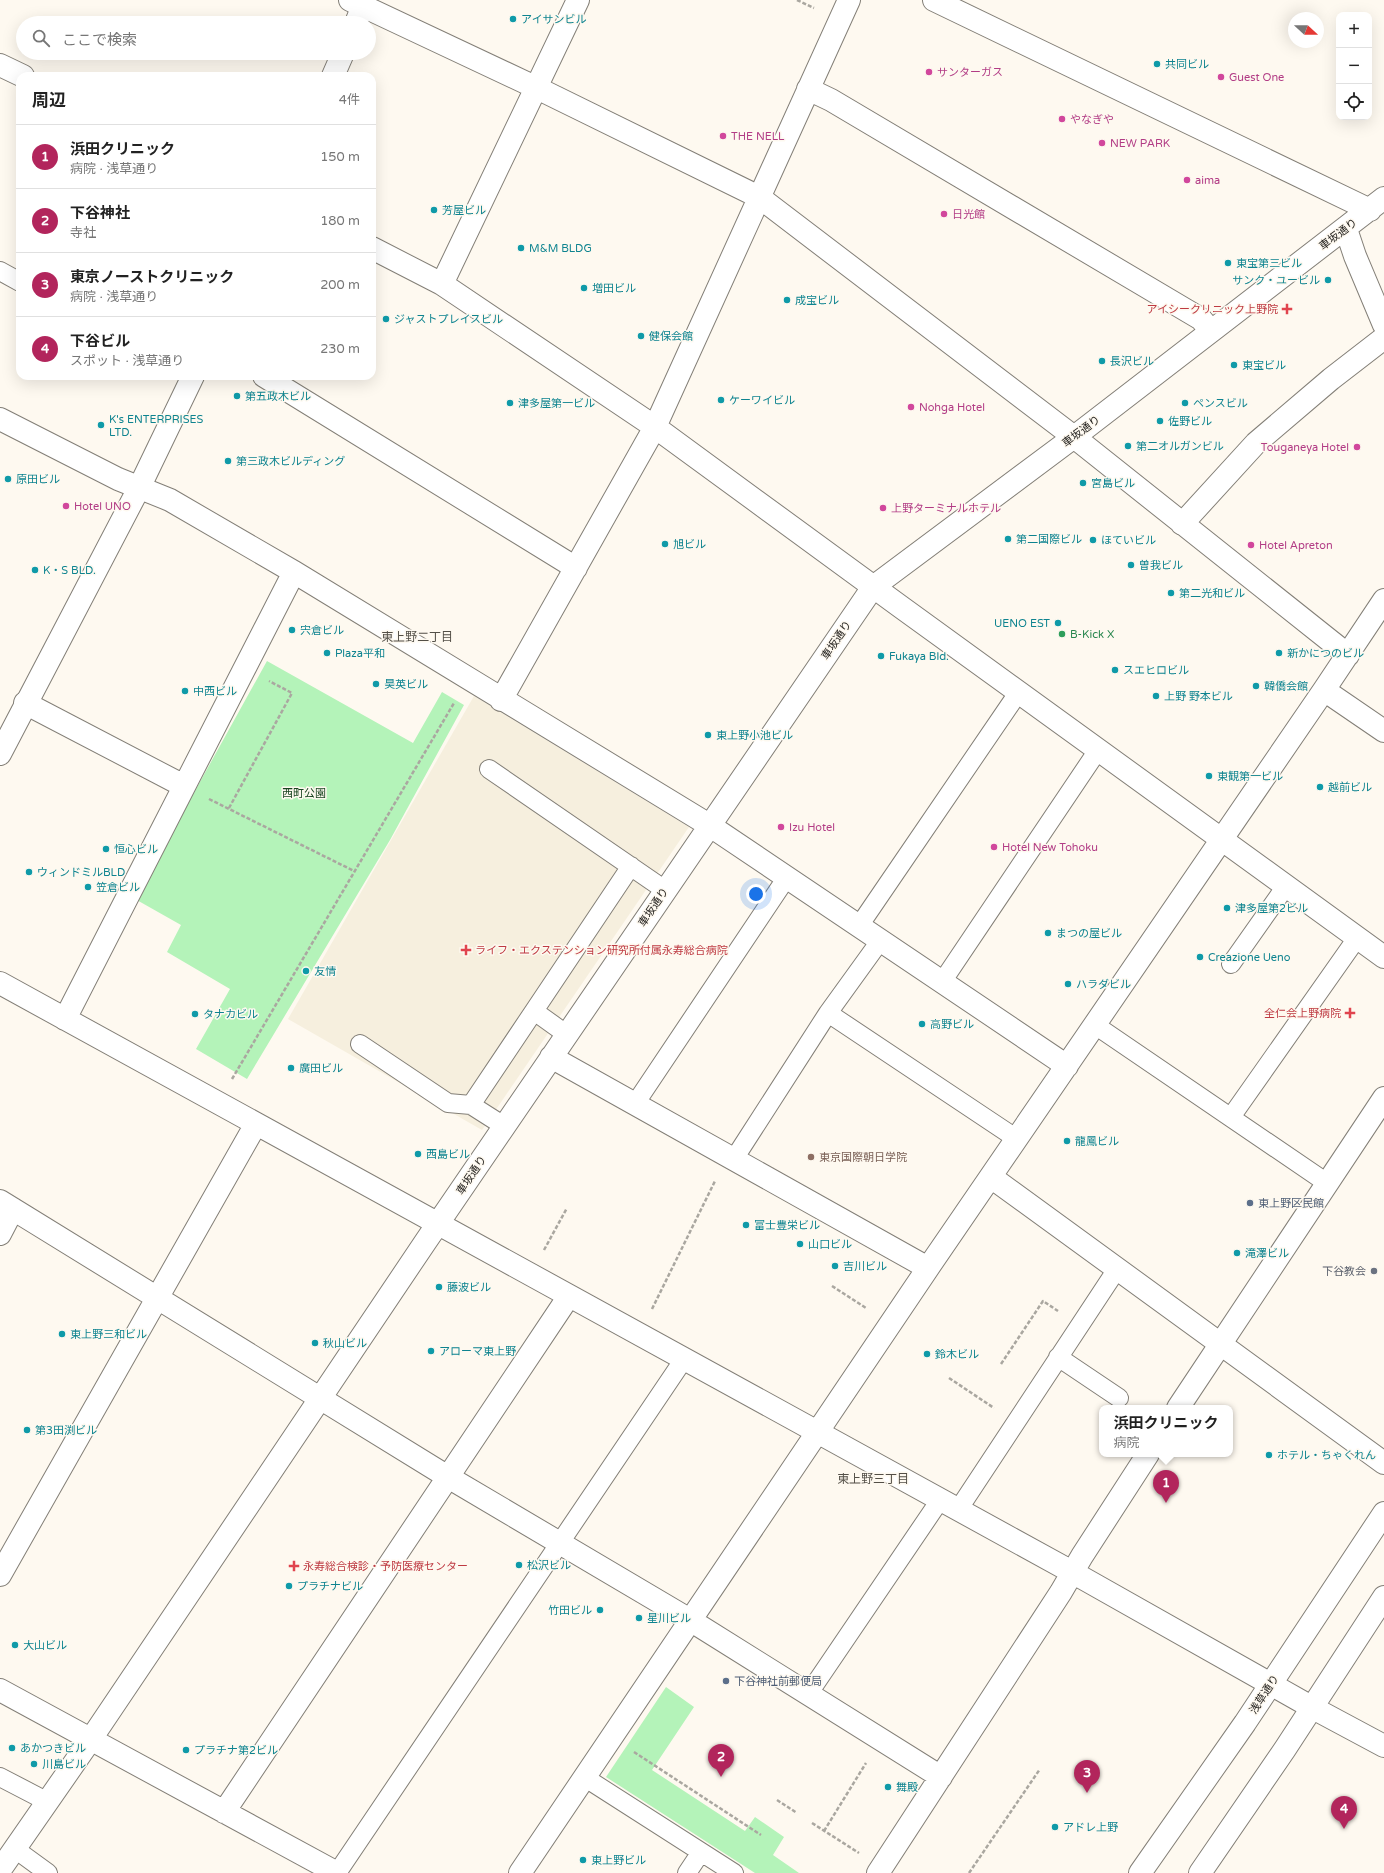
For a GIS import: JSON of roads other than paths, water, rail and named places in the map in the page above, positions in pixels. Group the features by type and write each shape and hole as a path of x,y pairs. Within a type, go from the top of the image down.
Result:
{"street":[{"path":"442,284 578,0"},
{"path":"501,700 655,427 849,0"},
{"path":"934,0 1377,204"},
{"path":"359,7 537,88 759,197 1074,437 1348,656"},
{"path":"335,72 340,60"},
{"path":"0,65 16,72"},
{"path":"808,89 838,104 1201,319 1210,330"},
{"name":"車坂通り","path":"0,1870 91,1739 566,1034 873,587 1074,437 1210,330 1377,204"},
{"path":"1346,228 1355,256 1384,324"},
{"path":"376,250 442,284 655,427 873,587 1384,957"},
{"path":"1182,524 1256,443 1331,379 1384,338"},
{"path":"0,754 139,488 191,380"},
{"path":"270,380 576,568"},
{"path":"0,419 139,488 170,500 294,572 469,678 501,700 709,825 1067,1066"},
{"path":"65,1019 294,572"},
{"path":"520,1873 816,1432 1348,656 1384,600"},
{"path":"1324,690 1384,731"},
{"path":"25,704 184,786"},
{"path":"0,983 1072,1572 1313,1708 1384,1746"},
{"path":"551,1057 928,1268"},
{"path":"1180,1405 1384,1098"},
{"path":"0,1575 159,1298 256,1124"},
{"path":"991,1177 1384,1463"},
{"path":"0,1234 6,1205 448,1477 690,1620 809,1693 941,1777"},
{"path":"224,1812 569,1296"},
{"path":"883,1871 941,1777 1061,1592 1072,1572 1146,1457"},
{"name":"浅草通り","path":"1140,1873 1384,1513"},
{"path":"1200,1873 1313,1708 1384,1597"},
{"path":"0,1690 337,1873"}],"lane":[{"path":"0,272 16,280"},
{"path":"859,926 1018,692"},
{"path":"942,982 1098,750"},
{"path":"489,769 665,890"},
{"path":"471,1105 631,866"},
{"path":"635,1104 787,877"},
{"path":"1231,964 1286,886"},
{"path":"1231,1117 1357,938"},
{"path":"734,1159 828,1013 880,941"},
{"path":"534,1011 566,1034"},
{"path":"828,1013 1017,1139"},
{"path":"1095,1025 1328,1183"},
{"path":"360,1044 448,1103 471,1105 504,1126"},
{"path":"809,1693 949,1505 1016,1422 1117,1269"},
{"path":"1058,1358 1119,1398"},
{"path":"337,1873 684,1359"},
{"path":"0,1777 48,1802"},
{"path":"584,1777 734,1873"},
{"path":"15,1849 48,1873"},
{"path":"687,1873 701,1852"}],"place":[{"name":"アイサンビル","path":"513,19"},
{"name":"共同ビル","path":"1157,64"},
{"name":"サンターガス","path":"929,72"},
{"name":"Guest One","path":"1221,77"},
{"name":"やなぎや","path":"1062,119"},
{"name":"THE NELL","path":"723,136"},
{"name":"NEW PARK","path":"1102,143"},
{"name":"aima","path":"1187,180"},
{"name":"芳屋ビル","path":"434,210"},
{"name":"日光館","path":"944,214"},
{"name":"M&M BLDG","path":"521,248"},
{"name":"東宝第三ビル","path":"1228,263"},
{"name":"サンク・ユービル","path":"1328,280"},
{"name":"増田ビル","path":"584,288"},
{"name":"成宝ビル","path":"787,300"},
{"name":"アイシークリニック上野院","path":"1287,309"},
{"name":"ジャストプレイスビル","path":"386,319"},
{"name":"健保会館","path":"641,336"},
{"name":"長沢ビル","path":"1102,361"},
{"name":"東宝ビル","path":"1234,365"},
{"name":"第五政木ビル","path":"237,396"},
{"name":"ケーワイビル","path":"721,400"},
{"name":"津多屋第一ビル","path":"510,403"},
{"name":"ペンスビル","path":"1185,403"},
{"name":"Nohga Hotel","path":"911,407"},
{"name":"佐野ビル","path":"1160,421"},
{"name":"K's ENTERPRISES LTD.","path":"101,425"},
{"name":"第二オルガンビル","path":"1128,446"},
{"name":"Touganeya Hotel","path":"1357,447"},
{"name":"第三政木ビルディング","path":"228,461"},
{"name":"原田ビル","path":"8,479"},
{"name":"宮島ビル","path":"1083,483"},
{"name":"Hotel UNO","path":"66,506"},
{"name":"上野ターミナルホテル","path":"883,508"},
{"name":"第二国際ビル","path":"1008,539"},
{"name":"ほていビル","path":"1093,540"},
{"name":"旭ビル","path":"665,544"},
{"name":"Hotel Apreton","path":"1251,545"},
{"name":"曽我ビル","path":"1131,565"},
{"name":"K・S BLD.","path":"35,570"},
{"name":"第二光和ビル","path":"1171,593"},
{"name":"UENO EST","path":"1058,623"},
{"name":"宍倉ビル","path":"292,630"},
{"name":"B-Kick X","path":"1062,634"},
{"name":"Plaza平和","path":"327,653"},
{"name":"新かにつのビル","path":"1279,653"},
{"name":"Fukaya Bld.","path":"881,656"},
{"name":"スエヒロビル","path":"1115,670"},
{"name":"昊英ビル","path":"376,684"},
{"name":"韓僑会館","path":"1256,686"},
{"name":"中西ビル","path":"185,691"},
{"name":"上野 野本ビル","path":"1156,696"},
{"name":"東上野小池ビル","path":"708,735"},
{"name":"東観第一ビル","path":"1209,776"},
{"name":"越前ビル","path":"1320,787"},
{"name":"Izu Hotel","path":"781,827"},
{"name":"Hotel New Tohoku","path":"994,847"},
{"name":"恒心ビル","path":"106,849"},
{"name":"ウィンドミルBLD","path":"29,872"},
{"name":"笠倉ビル","path":"88,887"},
{"name":"津多屋第2ビル","path":"1227,908"},
{"name":"まつの屋ビル","path":"1048,933"},
{"name":"ライフ・エクステンション研究所付属永寿総合病院","path":"466,950"},
{"name":"Creazione Ueno","path":"1200,957"},
{"name":"友情","path":"306,971"},
{"name":"ハラダビル","path":"1068,984"},
{"name":"全仁会上野病院","path":"1350,1013"},
{"name":"タナカビル","path":"195,1014"},
{"name":"高野ビル","path":"922,1024"},
{"name":"廣田ビル","path":"291,1068"},
{"name":"龍鳳ビル","path":"1067,1141"},
{"name":"西島ビル","path":"418,1154"},
{"name":"東京国際朝日学院","path":"811,1157"},
{"name":"東上野区民館","path":"1250,1203"},
{"name":"富士豊栄ビル","path":"746,1225"},
{"name":"山口ビル","path":"800,1244"},
{"name":"滝澤ビル","path":"1237,1253"},
{"name":"吉川ビル","path":"835,1266"},
{"name":"下谷教会","path":"1374,1271"},
{"name":"藤波ビル","path":"439,1287"},
{"name":"東上野三和ビル","path":"62,1334"},
{"name":"秋山ビル","path":"315,1343"},
{"name":"アローマ東上野","path":"431,1351"},
{"name":"鈴木ビル","path":"927,1354"},
{"name":"第3田渕ビル","path":"27,1430"},
{"name":"ホテル・ちゃくれん","path":"1269,1455"},
{"name":"浜田クリニック","path":"1166,1503"},
{"name":"松沢ビル","path":"519,1565"},
{"name":"永寿総合検診・予防医療センター","path":"294,1566"},
{"name":"プラチナビル","path":"289,1586"},
{"name":"竹田ビル","path":"600,1610"},
{"name":"星川ビル","path":"639,1618"},
{"name":"大山ビル","path":"15,1645"},
{"name":"下谷神社前郵便局","path":"726,1681"},
{"name":"あかつきビル","path":"12,1748"},
{"name":"プラチナ第2ビル","path":"186,1750"},
{"name":"川島ビル","path":"34,1764"},
{"name":"下谷神社","path":"721,1777"},
{"name":"舞殿","path":"888,1787"},
{"name":"東京ノーストクリニック","path":"1087,1793"},
{"name":"アドレ上野","path":"1055,1827"},
{"name":"下谷ビル","path":"1344,1829"},
{"name":"東上野ビル","path":"583,1860"}],"district":[{"name":"東上野二丁目","path":"417,637"},
{"name":"東上野三丁目","path":"873,1479"}],"park label":[{"name":"西町公園","path":"304,793"}]}
